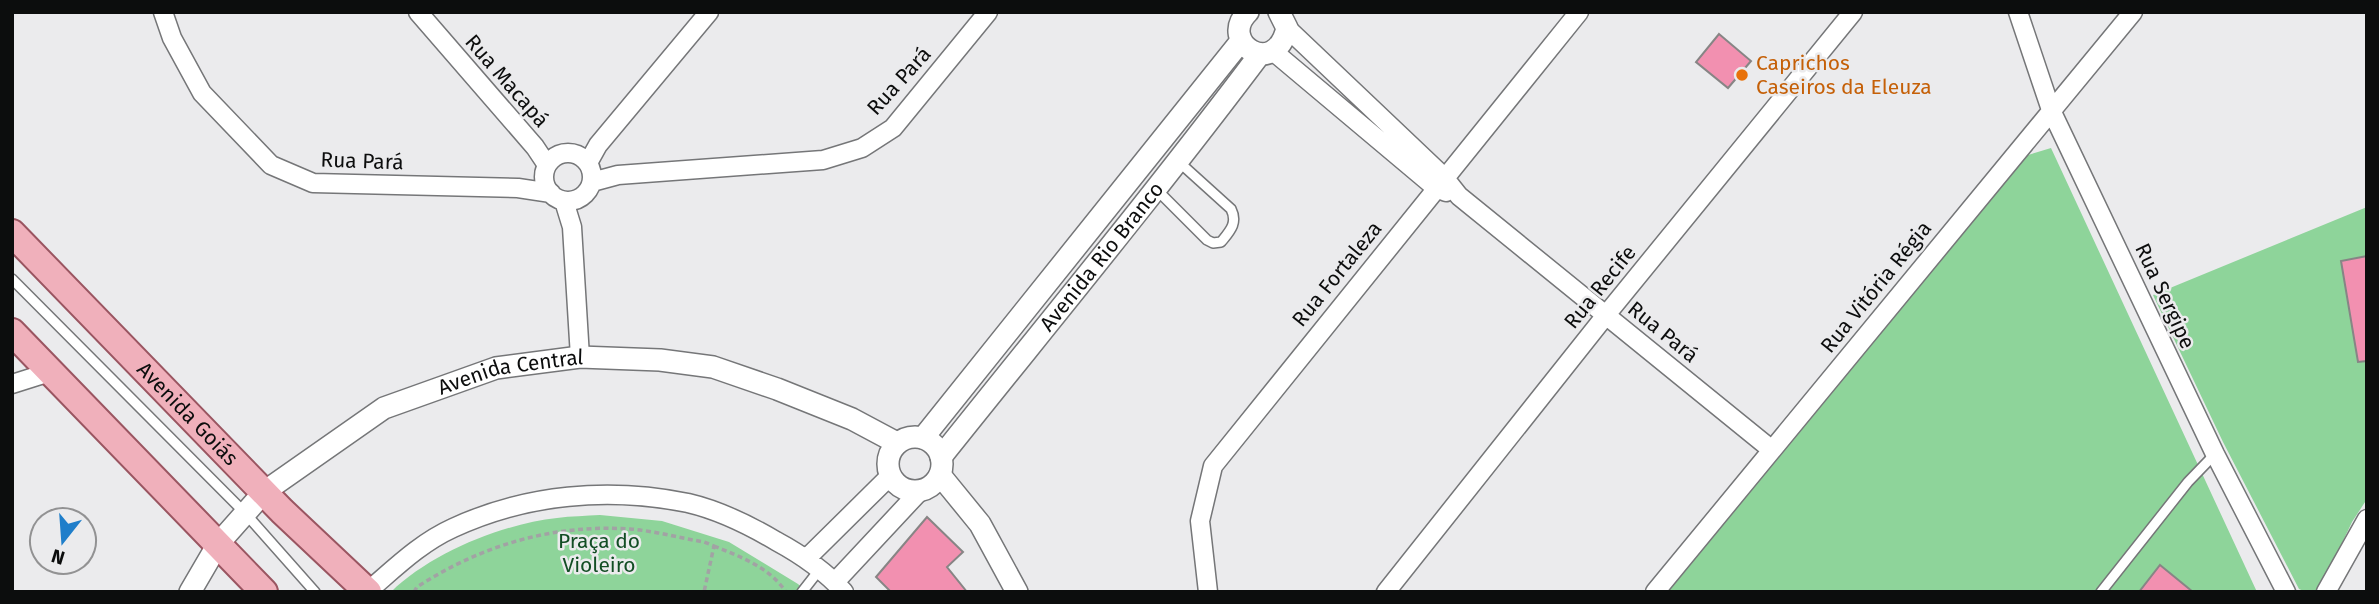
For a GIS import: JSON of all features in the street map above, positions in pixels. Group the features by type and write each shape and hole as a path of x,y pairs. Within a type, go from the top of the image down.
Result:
{"main road":[{"name":"Avenida Goiás","path":"14,232 264,492 368,592"},
{"path":"12,332 264,592"}],"street":[{"name":"Rua Pará","path":"163,12 172,38 202,93 271,165 313,183 518,188 557,182 571,153 588,168 618,175 823,160 862,148 893,128 988,12"},
{"name":"Rua Macapá","path":"418,12 535,147 557,182"},
{"path":"557,182 588,192 588,168 598,145 709,12"},
{"name":"Rua Fortaleza","path":"1208,592 1200,521 1213,466 1579,12"},
{"name":"Rua Recife","path":"1386,592 1606,315 1853,12"},
{"name":"Rua Sergipe","path":"2018,12 2051,110 2215,454 2287,592"},
{"name":"Rua Vitória Régia","path":"1655,592 2133,12"},
{"path":"1241,14 1238,30 1241,41 1249,50 1267,53"},
{"name":"Rua Pará","path":"1287,19 1317,57 1440,183"},
{"name":"Avenida Rio Branco","path":"941,466 1156,189 1267,53 1284,42 1287,19"},
{"name":"Avenida Rio Branco","path":"923,438 1241,41"},
{"name":"Rua Pará","path":"1267,53 1303,74 1459,196 1772,450"},
{"path":"1303,74 1317,57"},
{"path":"557,182 572,227 580,357"},
{"name":"Avenida Central","path":"190,592 218,544 264,492 384,408 496,368 580,357 660,360 713,367 852,419 897,443"},
{"path":"12,384 50,372"},
{"path":"920,491 902,489 890,476 888,458 897,443 905,438 923,438 938,449 941,466 980,524 1017,592"},
{"path":"368,592 421,546 452,528 492,512 552,498 599,494 690,504 748,525 814,564 839,587 920,491 936,482 941,466"},
{"path":"814,564 890,476"},
{"path":"2326,592 2367,519"}],"lane":[{"path":"1156,189 1207,240 1213,243 1221,242 1234,226 1235,216 1231,209 1179,162"},
{"path":"12,279 245,513 315,592"},
{"path":"2101,592 2188,482 2215,454"},
{"path":"802,592 814,564"}],"path":[{"path":"414,592 450,566 527,537 569,529 631,529 704,542 755,564 778,579 786,592"},
{"path":"704,592 714,546"}],"green space":[{"path":"2051,148 2257,592 1668,592 2028,155"},
{"path":"2367,207 2367,499 2352,522 2319,592 2306,592 2299,589 2223,442 2153,295"},
{"name":"Praça do Violeiro","path":"600,515 662,521 729,542 807,592 391,592 426,565 491,534 536,521"}],"building":[{"path":"1719,34 1751,61 1728,88 1696,62"},
{"path":"2367,256 2367,361 2358,362 2341,261"},
{"path":"927,517 963,552 947,567 967,592 891,592 876,577"},
{"path":"2160,565 2193,592 2139,592"}],"place":[{"name":"Caprichos Caseiros da Eleuza","path":"1742,75"}]}
